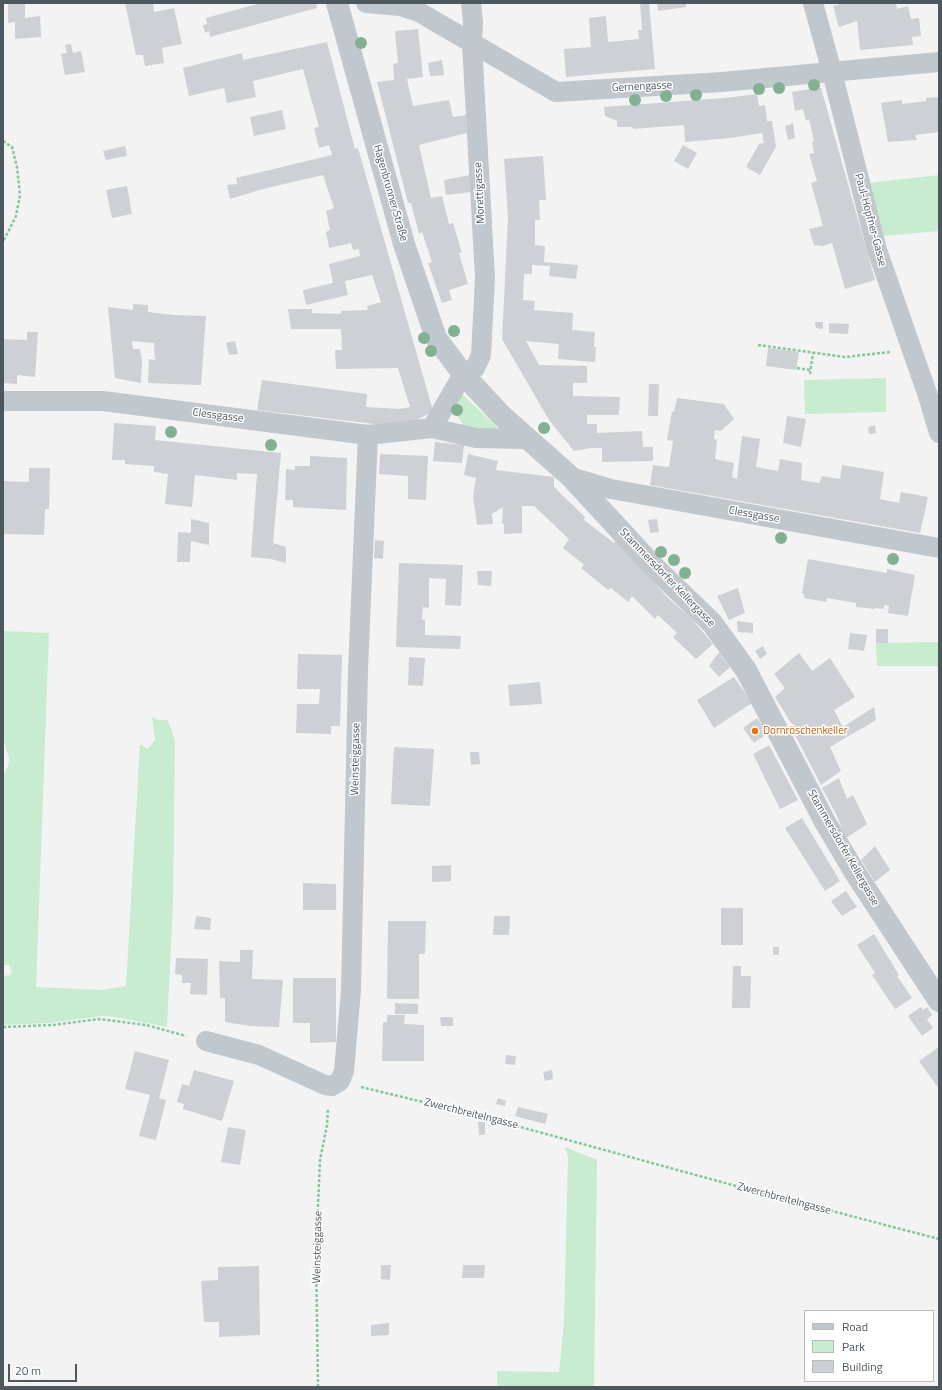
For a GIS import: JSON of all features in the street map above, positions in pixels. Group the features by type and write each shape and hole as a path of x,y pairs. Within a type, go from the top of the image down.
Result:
{"street":[{"name":"Hagenbrunner Straße","path":"337,3 404,244 433,331 436,338 463,374"},
{"name":"Gernengasse","path":"366,3 400,6 418,12 556,92 722,82 939,62"},
{"name":"Morettigasse","path":"463,374 475,368 481,355 485,278 471,3"},
{"name":"Paul-Hopfner-Gasse","path":"813,3 877,250 927,393 939,433"},
{"path":"432,428 463,374"},
{"name":"Stammersdorfer Kellergasse","path":"463,374 501,416 570,477 654,567 712,623 746,670 825,822 854,871 939,1001"},
{"name":"Clessgasse","path":"3,401 103,402 368,435 432,428 476,438 526,439"},
{"name":"Weinsteiggasse","path":"340,1081 344,1071 351,990 358,670 368,435"},
{"name":"Clessgasse","path":"570,477 611,489 939,548"},
{"path":"206,1041 258,1055 325,1085 332,1086 340,1081"}],"path":[{"path":"3,141 12,147 18,166 20,195 16,216 3,242"},
{"path":"758,345 845,358 894,351"},
{"path":"797,368 810,372 813,353"},
{"path":"3,1027 53,1025 99,1019 146,1025 206,1041"},
{"name":"Zwerchbreitelngasse","path":"340,1081 473,1114 939,1240"},
{"name":"Weinsteiggasse","path":"318,1387 316,1252 320,1160 327,1125 328,1107"}],"green space":[{"path":"939,175 939,231 884,236 868,183"},
{"path":"886,378 886,412 805,414 804,380"},
{"path":"461,393 501,431 465,428 452,407"},
{"path":"3,631 49,633 36,987 102,990 126,986 140,744 147,749 155,739 152,717 158,720 167,720 171,728 175,741 173,904 167,1027 102,1016 49,1023 3,1025 3,976 10,975 12,972 9,965 3,965 3,776 8,766 9,759 3,737"},
{"path":"939,642 939,666 877,666 876,643"},
{"path":"565,1147 597,1160 594,1387 497,1387 497,1371 559,1372 564,1322 568,1157"}],"building":[{"path":"8,3 25,3 25,18 40,16 41,37 15,39 15,22 8,23"},
{"path":"125,3 153,3 154,12 174,8 182,44 162,48 164,63 145,66 143,55 136,55"},
{"path":"261,3 316,3 317,8 210,37 209,31 205,33 203,25 207,24 206,18"},
{"path":"640,3 649,3 655,69 566,77 564,49 591,47 589,18 606,16 608,42 639,39 638,30 642,30"},
{"path":"657,3 686,3 686,7 658,11"},
{"path":"844,3 896,3 897,9 908,6 911,19 919,18 921,36 912,37 913,45 860,50 857,21 839,27 833,6"},
{"path":"418,29 423,77 407,79 413,106 449,100 453,117 466,115 467,133 419,145 431,198 442,196 449,224 453,223 462,253 459,253 468,284 449,290 452,300 442,303 428,263 432,262 422,232 419,234 411,203 408,203 377,82 394,80 393,64 398,63 395,31"},
{"path":"327,42 355,149 358,148 433,411 400,427 257,410 262,380 367,394 366,407 400,409 410,407 398,368 336,369 335,350 342,350 341,329 291,329 288,309 312,309 312,313 341,314 341,311 368,310 367,306 381,302 372,275 345,281 348,295 306,305 303,290 333,283 329,264 360,256 359,249 353,250 351,243 329,248 326,232 330,230 326,211 334,208 323,175 263,189 230,199 227,185 237,184 236,178 332,155 329,145 319,148 314,128 319,127 303,69 253,81 256,97 227,103 224,88 189,96 183,68 242,53 243,60"},
{"path":"71,44 73,53 81,51 85,72 65,75 61,54 67,53 65,45"},
{"path":"442,60 444,75 430,76 428,63"},
{"path":"821,88 875,280 845,289 832,243 823,246 814,245 809,229 823,226 811,183 817,181 809,154 814,153 812,142 814,141 809,119 806,121 803,109 795,111 792,92"},
{"path":"757,94 759,106 765,105 767,121 772,121 776,147 760,175 746,167 759,144 764,143 762,133 730,138 685,142 684,125 633,129 632,127 617,127 617,121 605,116 604,107 725,98"},
{"path":"939,97 939,132 915,135 917,140 888,142 881,103 902,100 902,104 926,101 926,98"},
{"path":"282,110 286,129 254,136 250,117"},
{"path":"793,123 795,138 788,140 785,126"},
{"path":"683,145 697,153 688,169 674,161"},
{"path":"125,146 127,156 106,160 103,151"},
{"path":"543,156 546,200 539,200 540,220 535,220 535,245 545,246 544,262 578,265 576,279 549,276 550,266 532,265 532,274 524,274 523,300 535,301 534,310 573,313 572,330 595,332 595,362 558,359 559,344 526,341 539,365 587,366 587,383 573,383 573,396 620,397 619,415 587,415 587,424 597,424 597,433 642,431 643,447 653,447 653,461 602,462 602,448 574,451 549,420 502,339 508,218 504,159"},
{"path":"470,175 471,192 446,195 444,180"},
{"path":"127,186 132,214 112,218 106,190"},
{"path":"133,304 148,305 148,312 174,315 206,316 201,385 148,383 149,359 155,360 154,343 132,341 133,349 140,349 142,360 141,383 115,378 108,307 133,310"},
{"path":"815,322 823,322 823,329 816,328"},
{"path":"829,323 849,324 848,334 829,333"},
{"path":"27,332 38,332 35,377 17,375 17,384 3,383 3,339 27,340"},
{"path":"235,341 238,354 229,355 226,343"},
{"path":"768,348 799,352 796,370 766,366"},
{"path":"649,384 659,384 658,416 648,416"},
{"path":"677,398 724,404 734,419 721,431 715,430 714,439 717,440 715,459 734,463 732,477 737,479 742,436 760,439 756,467 778,471 780,459 802,463 801,480 819,483 822,476 840,479 842,465 884,472 880,499 899,503 901,492 928,497 920,533 650,485 653,465 669,467 673,441 667,440 672,411 674,412"},
{"path":"787,416 806,419 801,447 783,443"},
{"path":"114,423 156,426 155,440 281,453 273,543 286,547 286,563 271,559 251,557 257,474 237,473 237,480 195,475 192,507 165,504 168,474 154,472 154,466 125,464 125,460 112,460"},
{"path":"875,425 876,433 869,434 868,427"},
{"path":"435,442 464,445 462,463 433,461"},
{"path":"380,454 428,456 426,500 408,499 408,476 379,474"},
{"path":"468,454 498,461 496,470 554,477 554,487 585,517 584,520 614,543 616,541 669,599 691,618 713,644 696,659 673,637 677,633 658,615 655,619 632,596 628,602 611,588 608,590 581,568 584,565 563,548 569,539 534,506 522,506 522,533 504,534 504,524 502,523 503,507 492,514 493,524 477,525 473,496 476,478 464,475"},
{"path":"310,456 347,458 346,510 293,507 293,500 285,500 286,469 295,470 295,466 310,466"},
{"path":"29,468 50,468 49,509 45,509 44,535 3,534 3,481 29,482"},
{"path":"191,519 209,523 209,545 191,541 190,562 177,562 178,532 191,533"},
{"path":"657,519 659,532 650,533 648,520"},
{"path":"375,540 384,541 383,559 374,558"},
{"path":"808,559 887,573 887,569 915,575 908,616 888,613 889,606 884,605 884,609 875,609 856,607 856,603 827,598 826,602 804,598 804,594 802,593"},
{"path":"399,563 463,565 461,606 445,605 446,579 429,578 429,608 423,607 422,619 425,620 425,635 461,636 460,649 396,647"},
{"path":"477,571 492,571 491,586 478,585"},
{"path":"738,588 745,613 729,620 717,596"},
{"path":"737,621 753,623 753,633 738,632"},
{"path":"876,629 888,629 888,643 876,643"},
{"path":"850,633 867,635 864,651 848,649"},
{"path":"763,646 767,654 760,659 755,651"},
{"path":"719,652 730,667 719,677 709,666"},
{"path":"799,653 812,671 830,658 855,697 834,710 843,727 874,707 876,720 830,747 841,771 821,785 794,733 796,731 775,697 785,688 774,674"},
{"path":"298,654 342,655 340,726 331,726 331,734 296,733 297,704 319,704 320,689 297,689"},
{"path":"409,657 425,658 423,686 408,685"},
{"path":"734,677 752,703 714,728 697,700"},
{"path":"540,682 542,704 510,706 508,685"},
{"name":"Dornröschenkeller","path":"757,718 768,733 754,743 743,728"},
{"path":"769,745 798,800 780,809 753,754"},
{"path":"394,747 434,749 430,806 391,804"},
{"path":"470,752 479,752 480,764 471,765"},
{"path":"839,778 847,799 853,795 867,824 846,838 836,814 822,788"},
{"path":"802,818 840,881 825,891 785,828"},
{"path":"875,846 890,870 875,882 861,860"},
{"path":"451,865 451,881 432,882 432,866"},
{"path":"303,883 336,884 336,910 303,910"},
{"path":"846,891 857,907 842,916 831,901"},
{"path":"721,908 743,908 743,945 721,945"},
{"path":"196,916 211,918 210,930 194,929"},
{"path":"494,916 510,916 509,935 493,935"},
{"path":"388,921 426,921 425,954 419,954 419,999 387,999"},
{"path":"874,934 899,975 897,976 912,998 895,1009 872,975 875,973 857,945"},
{"path":"773,947 779,947 779,955 773,955"},
{"path":"240,950 253,950 252,979 283,980 279,1027 250,1026 225,1022 225,998 220,998 219,961 240,962"},
{"path":"176,958 208,959 207,995 190,994 191,983 182,983 182,975 175,974"},
{"path":"733,966 741,966 741,976 751,976 750,1008 732,1008"},
{"path":"293,978 336,978 336,1042 310,1043 310,1023 293,1023"},
{"path":"395,1003 418,1004 418,1014 395,1014"},
{"path":"921,1007 923,1010 927,1007 932,1015 927,1019 933,1028 922,1036 908,1016"},
{"path":"387,1015 405,1015 404,1024 424,1025 424,1061 382,1061 383,1022 387,1022"},
{"path":"440,1017 453,1017 453,1026 441,1026"},
{"path":"939,1047 939,1089 919,1061"},
{"path":"135,1051 169,1060 159,1098 166,1100 156,1140 139,1136 150,1095 125,1089"},
{"path":"506,1055 516,1056 515,1065 505,1064"},
{"path":"194,1070 234,1081 222,1121 183,1109 184,1104 177,1102 182,1084 189,1086"},
{"path":"552,1070 553,1079 545,1081 543,1072"},
{"path":"498,1098 506,1101 505,1106 496,1104"},
{"path":"518,1107 548,1114 545,1124 515,1116"},
{"path":"478,1122 485,1122 485,1135 479,1135"},
{"path":"228,1127 246,1130 240,1165 221,1162"},
{"path":"381,1265 391,1265 390,1280 381,1279"},
{"path":"463,1265 485,1265 484,1278 462,1278"},
{"path":"259,1266 260,1335 219,1337 219,1322 204,1322 201,1281 218,1280 218,1267"},
{"path":"389,1323 389,1335 371,1336 371,1325"}],"place":[{"name":"Dornröschenkeller","path":"755,731"}]}
